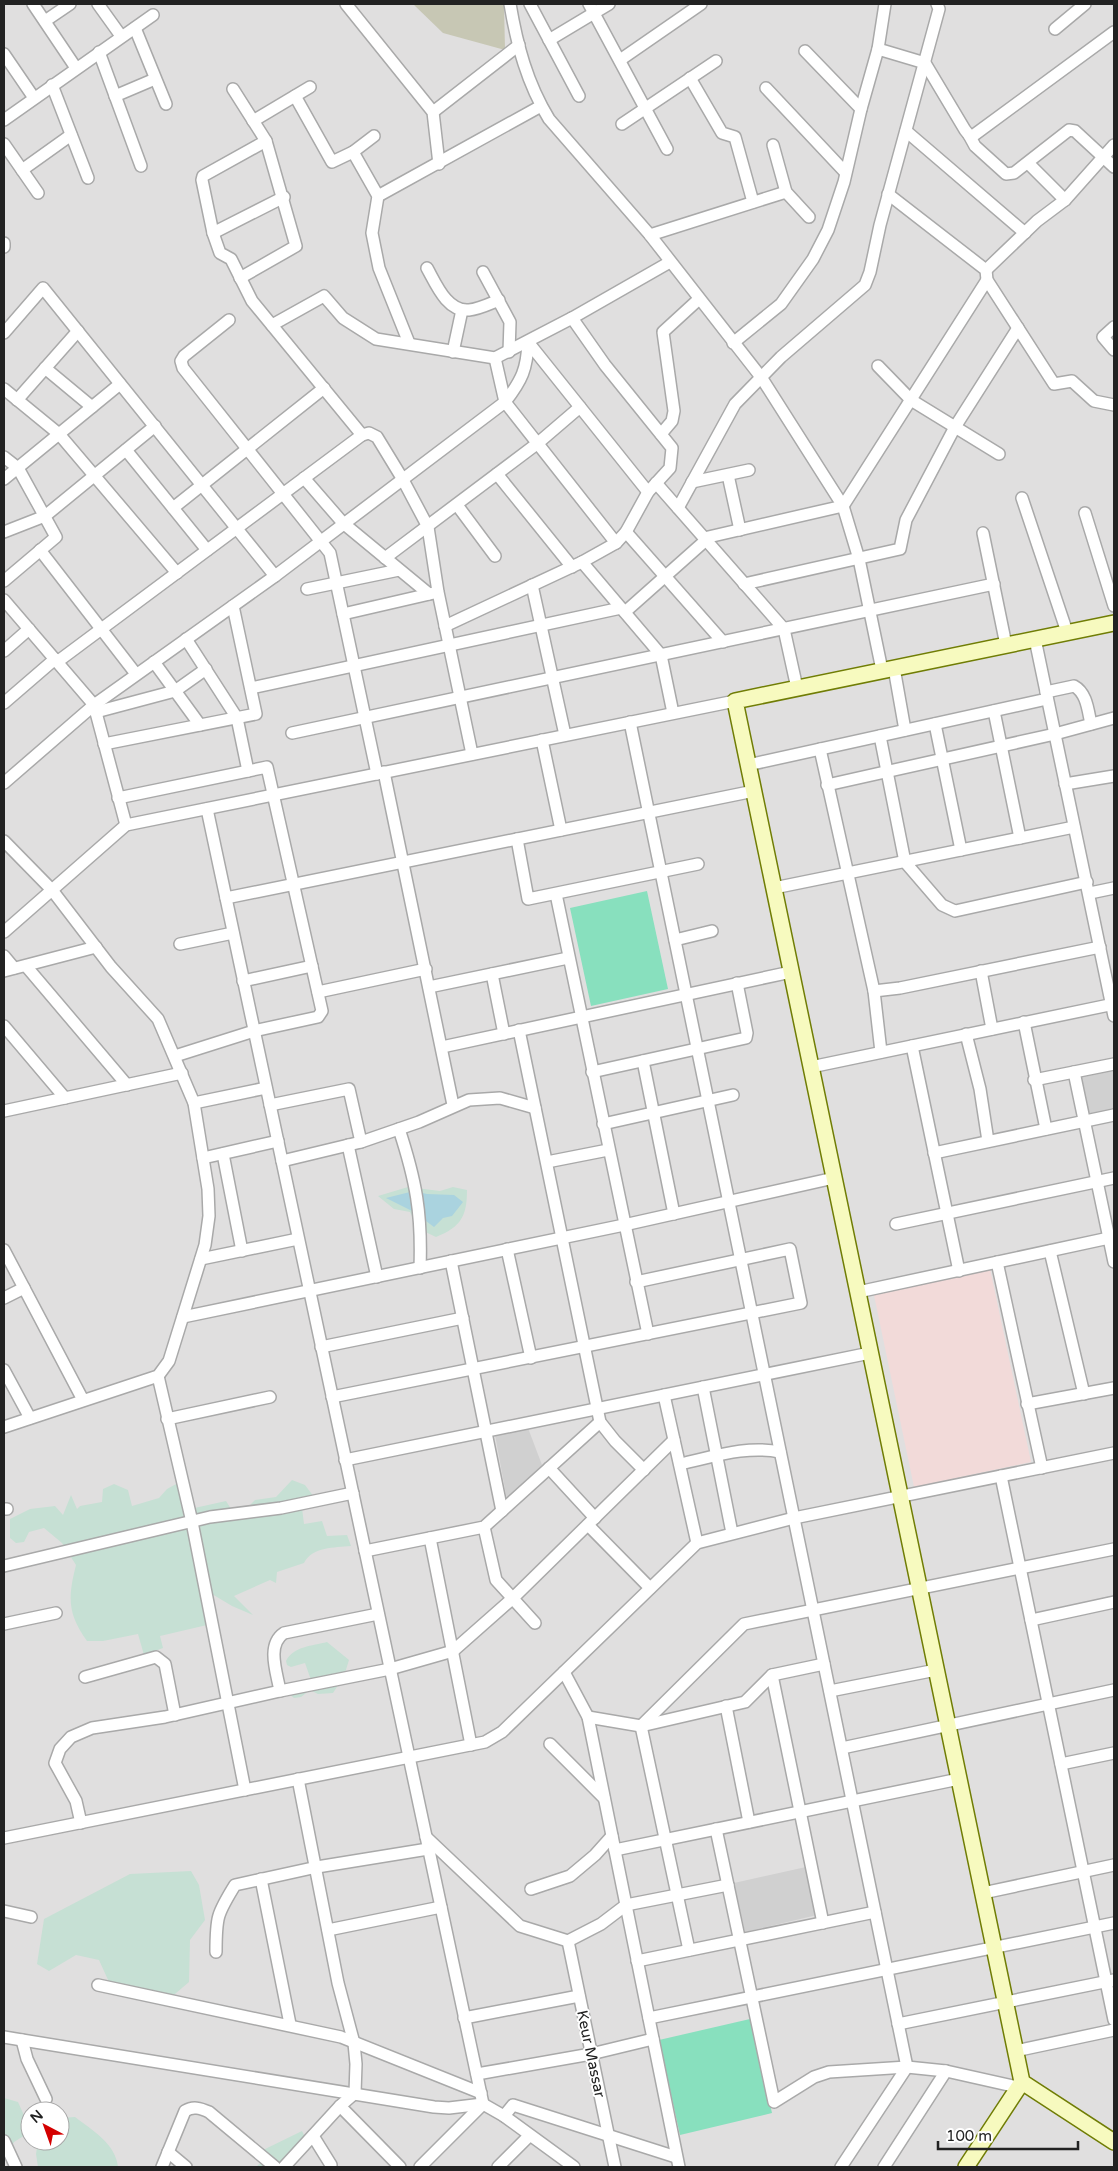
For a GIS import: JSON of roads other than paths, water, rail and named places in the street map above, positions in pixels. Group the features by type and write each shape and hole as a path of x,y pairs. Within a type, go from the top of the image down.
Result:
{"street":[{"path":"33,4 76,68"},
{"path":"45,21 70,4"},
{"path":"98,4 121,36"},
{"path":"346,4 433,112 439,164"},
{"path":"511,4 522,60 541,106 578,156 650,236 761,377 843,506 859,559 870,610 906,730"},
{"path":"530,4 579,96"},
{"path":"549,40 593,8 609,4"},
{"path":"620,60 701,4"},
{"path":"733,343 781,304 813,259 828,230 844,182 861,109 878,49 885,4"},
{"path":"678,508 735,404 761,377 865,285 939,9 937,4"},
{"path":"1055,29 1084,4"},
{"path":"593,8 667,149"},
{"path":"4,120 153,15"},
{"path":"135,28 166,104"},
{"path":"969,135 974,135 1114,32"},
{"path":"433,112 519,45"},
{"path":"878,49 924,63 974,146 1006,174 1014,173 1069,130 1075,131 1114,168"},
{"path":"804,51 861,109"},
{"path":"99,52 141,166"},
{"path":"4,54 34,98"},
{"path":"622,124 716,61"},
{"path":"690,78 722,134 735,137 754,202"},
{"path":"115,96 155,79"},
{"path":"52,85 88,178"},
{"path":"253,121 310,87"},
{"path":"766,88 845,172"},
{"path":"233,89 266,141 284,197 296,246 240,278"},
{"path":"295,96 332,162 353,152 374,136"},
{"path":"378,196 541,106"},
{"path":"906,131 1024,233"},
{"path":"22,170 71,135"},
{"path":"266,141 203,176 202,180 212,233 220,253 231,259 252,301 362,435"},
{"path":"4,144 38,193"},
{"path":"773,145 786,192 809,217"},
{"path":"251,688 541,625 623,610 665,577 705,539 843,506 911,400 987,275 1024,233 1065,200 1114,145"},
{"path":"353,152 378,196 372,233 379,268 409,343"},
{"path":"1028,162 1065,200"},
{"path":"650,236 786,192"},
{"path":"888,194 987,275 1054,384 1072,381 1094,401 1114,405"},
{"path":"212,233 284,197"},
{"path":"272,325 324,296 343,318 376,339 495,358 572,318 670,262"},
{"path":"427,268 449,302 462,310 470,310 498,300"},
{"path":"483,272 510,322 509,352"},
{"path":"4,333 43,288 275,576"},
{"path":"661,434 672,421 674,411 663,332 699,299"},
{"path":"453,352 462,310"},
{"path":"445,626 577,564 616,543 626,532 648,492 670,468 672,448 605,365 572,318"},
{"path":"229,320 184,356 181,361 183,368 246,450 330,553 365,717 403,862 453,1105"},
{"path":"1114,327 1103,337 1114,350"},
{"path":"744,584 900,549 906,520 955,427 1018,328"},
{"path":"17,400 78,330"},
{"path":"4,783 136,674 275,576 402,478 505,402 519,383 527,365 528,342"},
{"path":"528,342 648,492"},
{"path":"495,358 505,402 616,543"},
{"path":"878,366 911,400 999,454"},
{"path":"45,368 92,407"},
{"path":"4,480 120,384"},
{"path":"173,508 324,388"},
{"path":"4,389 59,434 177,573"},
{"path":"386,558 538,443 580,408"},
{"path":"4,532 44,516 155,426"},
{"path":"4,703 56,661 362,435 369,433 376,437 402,478 428,527 434,593 445,626 472,754"},
{"path":"126,450 207,550"},
{"path":"4,457 18,468 56,537 4,581"},
{"path":"692,482 750,470"},
{"path":"497,474 577,564 623,610 661,654 674,713"},
{"path":"728,475 740,530"},
{"path":"304,478 343,523 399,570 434,593"},
{"path":"656,483 784,629 797,688"},
{"path":"1022,498 1068,632"},
{"path":"457,505 495,556"},
{"path":"1085,513 1114,606"},
{"path":"626,532 723,642"},
{"path":"983,533 1006,645"},
{"path":"40,550 136,674"},
{"path":"307,589 399,570"},
{"path":"292,733 994,584"},
{"path":"532,585 565,735"},
{"path":"343,614 434,593"},
{"path":"4,600 95,708 126,825"},
{"path":"104,744 256,714 233,606"},
{"path":"4,932 126,825 1114,623"},
{"path":"4,651 29,629"},
{"path":"186,639 237,718 248,770"},
{"path":"1035,639 1114,1016"},
{"path":"154,662 200,725"},
{"path":"95,708 175,691 206,669"},
{"path":"748,765 994,711 1074,686 1083,692 1091,724"},
{"path":"735,700 1015,2051 1019,2085 966,2167"},
{"path":"994,711 1020,838"},
{"path":"827,785 1055,734 1114,718"},
{"path":"630,722 907,2067 841,2167"},
{"path":"935,724 961,850"},
{"path":"880,736 905,862 942,905 955,912 1088,887 1114,888"},
{"path":"542,740 561,830"},
{"path":"820,749 874,991 881,1052"},
{"path":"118,798 266,767 318,992 322,1011 318,1017 254,1031 174,1056"},
{"path":"1065,784 1114,776"},
{"path":"226,898 754,791"},
{"path":"207,808 482,2099"},
{"path":"774,888 1074,827"},
{"path":"516,840 528,899 698,864"},
{"path":"4,841 52,890 96,947 158,1019 194,1103 208,1189 209,1216 205,1245 169,1361 158,1376 4,1427"},
{"path":"4,860 13,852"},
{"path":"556,894 648,1334"},
{"path":"675,940 712,931"},
{"path":"180,944 233,933"},
{"path":"4,956 9,970 96,947"},
{"path":"874,991 1100,947"},
{"path":"429,987 568,958"},
{"path":"26,966 127,1085"},
{"path":"243,981 312,966"},
{"path":"318,992 426,969"},
{"path":"981,971 992,1029"},
{"path":"442,1047 791,972"},
{"path":"492,974 504,1034"},
{"path":"592,1072 746,1038 747,1033 737,983"},
{"path":"811,1066 1113,1004"},
{"path":"1024,1022 1034,1080 1046,1129"},
{"path":"4,1026 64,1098"},
{"path":"520,1030 600,1422 615,1441 644,1470"},
{"path":"966,1034 980,1089 988,1142"},
{"path":"912,1046 959,1270"},
{"path":"643,1061 674,1214"},
{"path":"1034,1080 1114,1064"},
{"path":"1074,1072 1114,1262"},
{"path":"4,1110 182,1073"},
{"path":"194,1103 266,1088"},
{"path":"270,1105 349,1089 361,1142"},
{"path":"603,1124 733,1095"},
{"path":"282,1161 361,1142 419,1122 453,1105 469,1100 500,1098 535,1108"},
{"path":"934,1153 1114,1115"},
{"path":"399,1129 414,1175 422,1227 420,1268"},
{"path":"203,1158 278,1141"},
{"path":"348,1145 377,1277"},
{"path":"547,1162 608,1150"},
{"path":"223,1154 242,1251"},
{"path":"183,1317 624,1225 834,1178"},
{"path":"896,1224 1114,1178"},
{"path":"858,1292 1109,1238"},
{"path":"201,1259 298,1239"},
{"path":"507,1249 531,1358"},
{"path":"332,1397 801,1303 792,1252 786,1249 636,1282"},
{"path":"4,1250 83,1400"},
{"path":"1050,1251 1084,1394"},
{"path":"451,1261 502,1511"},
{"path":"996,1262 1042,1468"},
{"path":"4,1298 24,1288"},
{"path":"321,1347 463,1318"},
{"path":"346,1460 870,1353"},
{"path":"4,1370 30,1418"},
{"path":"158,1376 192,1522 245,1790"},
{"path":"703,1387 732,1533"},
{"path":"1027,1404 1114,1388"},
{"path":"664,1394 698,1543"},
{"path":"167,1419 270,1397"},
{"path":"365,1551 484,1528 600,1422"},
{"path":"80,1823 76,1801 55,1763 60,1749 71,1738 92,1728 175,1714 390,1669 453,1651 512,1599 674,1440"},
{"path":"680,1464 762,1448 780,1452"},
{"path":"4,1838 485,1742 502,1732 698,1543 794,1518 900,1498 1114,1453"},
{"path":"549,1468 591,1521 650,1588"},
{"path":"1001,1476 1095,1927 1110,1981 1114,2020"},
{"path":"4,1566 210,1517 281,1508 353,1493"},
{"path":"484,1528 496,1580 535,1623"},
{"path":"430,1538 470,1745"},
{"path":"640,1726 744,1624 1114,1549"},
{"path":"1031,1620 1114,1602"},
{"path":"4,1624 56,1614"},
{"path":"280,1691 273,1646 278,1637 284,1633 378,1614"},
{"path":"85,1677 156,1657 161,1659 165,1664 175,1714"},
{"path":"588,1717 640,1726 745,1702 772,1675 824,1664"},
{"path":"830,1691 936,1670"},
{"path":"564,1672 588,1717 678,2162"},
{"path":"772,1675 823,1923"},
{"path":"842,1748 1114,1690"},
{"path":"726,1706 750,1822"},
{"path":"640,1726 689,1950"},
{"path":"550,1744 604,1798"},
{"path":"1061,1764 1114,1753"},
{"path":"284,2167 340,2106 355,2093 356,2064 354,2043 338,1983 317,1867 298,1779"},
{"path":"615,1850 959,1779"},
{"path":"716,1829 774,2102 801,2084 830,2072 907,2067 946,2071 1019,2085 1114,2142"},
{"path":"531,1889 570,1876 595,1855 612,1836"},
{"path":"426,1837 520,1926 568,1941 601,1924 626,1905 728,1885"},
{"path":"216,1952 216,1929 219,1911 235,1885 317,1867 428,1849"},
{"path":"982,1893 1114,1866"},
{"path":"261,1879 290,2024"},
{"path":"328,1930 441,1907"},
{"path":"4,1911 31,1917"},
{"path":"637,1961 875,1912"},
{"path":"648,2018 1114,1923"},
{"name":"Keur Massar","path":"568,1941 615,2167"},
{"path":"898,2024 1110,1981"},
{"path":"98,1985 290,2024 341,2037 482,2099 529,2136 573,2167"},
{"path":"464,2018 579,1996"},
{"path":"1015,2051 1114,2030"},
{"path":"4,2037 449,2108 482,2099"},
{"path":"476,2074 591,2054 653,2039"},
{"path":"22,2040 27,2059 46,2099"},
{"path":"884,2167 946,2071"},
{"path":"420,2167 482,2099"},
{"path":"504,2116 513,2105 608,2135 678,2162"},
{"path":"340,2106 400,2167"},
{"path":"162,2167 185,2112 189,2108 200,2108 208,2112 275,2167"},
{"path":"313,2136 331,2164"},
{"path":"498,2167 529,2136"},
{"path":"4,2141 16,2167"},
{"path":"168,2152 186,2167"}],"water":[{"path":"414,1191 427,1194 454,1195 463,1202 452,1216 443,1218 434,1227 414,1212 386,1198"}]}
